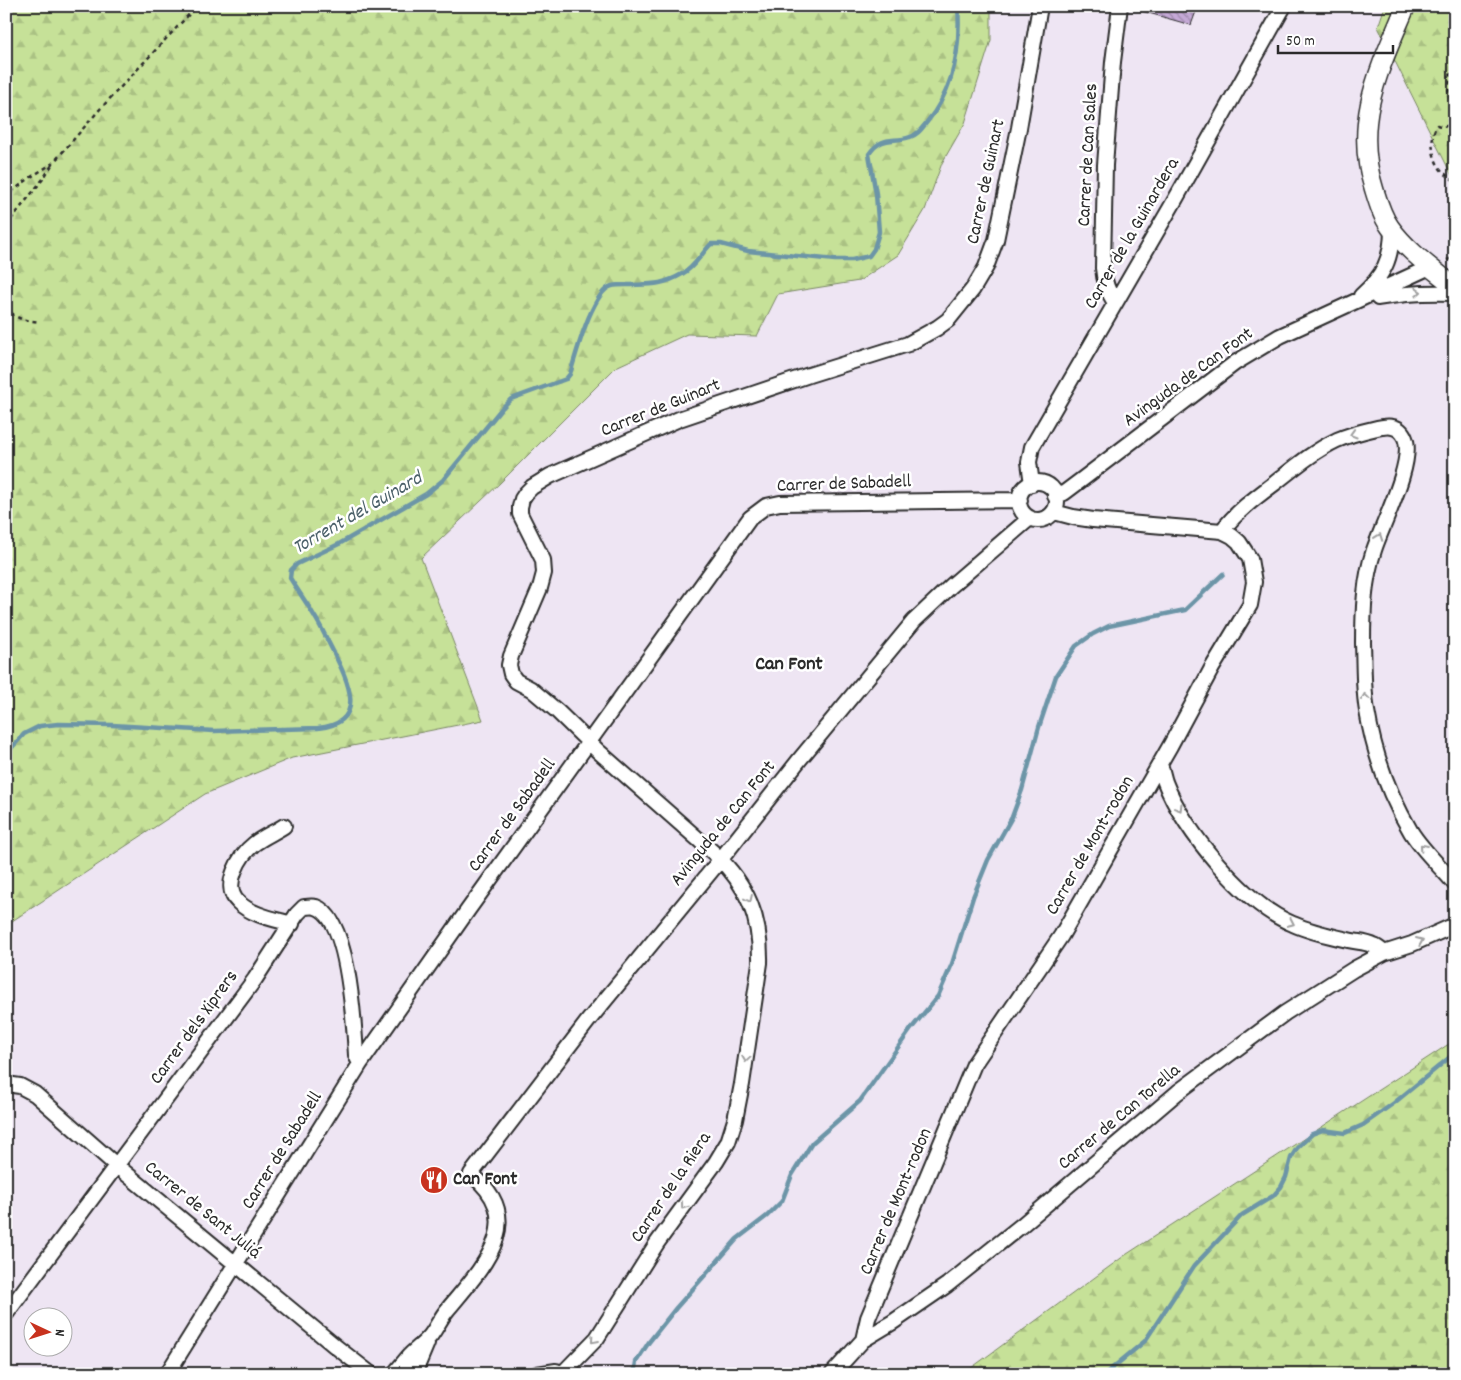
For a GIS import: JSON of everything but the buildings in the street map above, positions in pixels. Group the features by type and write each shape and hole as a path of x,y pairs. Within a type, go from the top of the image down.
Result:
{"street":[{"name":"Carrer de Guinart","path":"721,859 557,711 531,689 516,681 511,674 509,665 513,648 540,588 544,567 543,560 520,514 522,499 532,487 550,476 679,418 908,344 948,320 973,289 986,267 996,240 1019,128 1040,6"},
{"name":"Carrer de Can Sales","path":"1115,303 1108,292 1103,268 1105,165 1113,62 1120,6"},
{"name":"Carrer de la Guinardera","path":"1032,484 1028,462 1032,447 1284,6"},
{"path":"1406,6 1372,92 1366,123 1366,154 1371,181 1385,218 1392,229 1430,267 1455,287"},
{"name":"Avinguda de Can Font","path":"1353,303 1369,288 1384,269 1392,246 1392,229"},
{"name":"Avinguda de Can Font","path":"1055,496 1064,493 1235,363 1280,336 1430,267"},
{"name":"Avinguda de Can Font","path":"1353,303 1400,293 1455,294"},
{"path":"1054,512 1093,520 1222,532 1236,514 1292,469 1335,441 1352,434 1383,427 1398,428 1407,447 1405,465 1374,551 1368,575 1363,622 1364,686 1367,710 1378,759 1404,819 1418,842 1455,884"},
{"path":"1036,483 1045,484 1050,487 1055,496 1054,512 1041,520 1030,518 1022,512 1019,504 1020,495 1024,489 1036,483"},
{"name":"Carrer de Sabadell","path":"167,1374 360,1064 462,918 742,528 758,511 766,506 804,502 1020,500"},
{"name":"Avinguda de Can Font","path":"430,1335 485,1261 494,1245 498,1232 496,1206 491,1195 470,1174 588,1021 721,859 800,758 914,621 951,586 1030,518"},
{"name":"Carrer de Mont-rodon","path":"863,1340 868,1318 974,1064 1061,936 1160,764 1212,668 1246,613 1253,594 1253,570 1250,559 1239,542 1232,536 1222,532"},
{"path":"1160,764 1165,782 1177,807 1200,842 1221,868 1255,900 1291,924 1315,932 1374,946 1384,952"},
{"path":"284,826 256,843 247,851 235,871 231,888 237,901 248,908 276,920 292,924"},
{"name":"Carrer de la Riera","path":"563,1374 597,1338 672,1221 716,1162 728,1142 735,1120 760,963 760,946 752,904 738,881 721,859"},
{"name":"Carrer dels Xiprers","path":"6,1314 255,979 297,914 304,907 315,907 324,913 335,926 348,968 356,1055 360,1064"},
{"name":"Carrer de Can Torella","path":"832,1374 863,1340 947,1285 1178,1092 1285,1013 1384,952 1412,944 1455,925"},
{"name":"Carrer de Sant Juliá","path":"6,1084 28,1089 117,1166 371,1374"},
{"path":"394,1374 430,1335"},
{"path":"414,1374 430,1335"},
{"path":"538,1374 547,1371 563,1374"}],"path":[{"path":"6,226 43,179 53,163 101,108 198,6"},
{"path":"1455,66 1450,75 1448,94 1455,109"},
{"path":"1455,122 1444,126 1436,125 1432,133 1435,159 1443,171 1455,181"},
{"path":"6,198 31,177 53,163"},
{"path":"6,306 11,314 22,320 40,322"}],"green space":[{"path":"6,6 991,6 991,40 965,123 942,163 925,210 898,255 859,281 778,294 757,336 687,334 616,367 500,483 421,558 483,720 292,758 205,794 6,925"},
{"path":"1385,6 1455,6 1455,182 1378,27"},
{"path":"1455,1040 1455,1374 963,1374 1124,1256"}],"waterway":[{"name":"Torrent del Guinard","path":"6,754 24,734 40,726 58,724 214,731 318,728 334,724 344,718 349,709 350,699 344,675 320,625 290,578 291,570 297,564 339,544 426,494 443,480 511,399 566,379 570,374 592,311 605,290 612,286 655,284 668,281 690,268 711,244 721,244 748,251 835,260 852,260 869,256 874,249 879,232 876,194 869,154 883,142 904,139 915,135 922,129 944,96 957,52 958,6"},
{"path":"634,1374 636,1362 676,1308 737,1239 767,1216 782,1201 792,1175 812,1143 860,1101 911,1029 938,996 952,964 973,897 988,860 1012,817 1022,790 1039,727 1056,676 1076,646 1109,626 1185,610 1223,574"},
{"path":"1105,1374 1145,1341 1194,1266 1242,1215 1273,1196 1281,1187 1291,1158 1297,1148 1312,1134 1323,1130 1345,1133 1363,1125 1394,1103 1455,1053"}],"place":[{"name":"Can Font","path":"434,1180"}],"district":[{"name":"Can Font","path":"789,665"}]}
